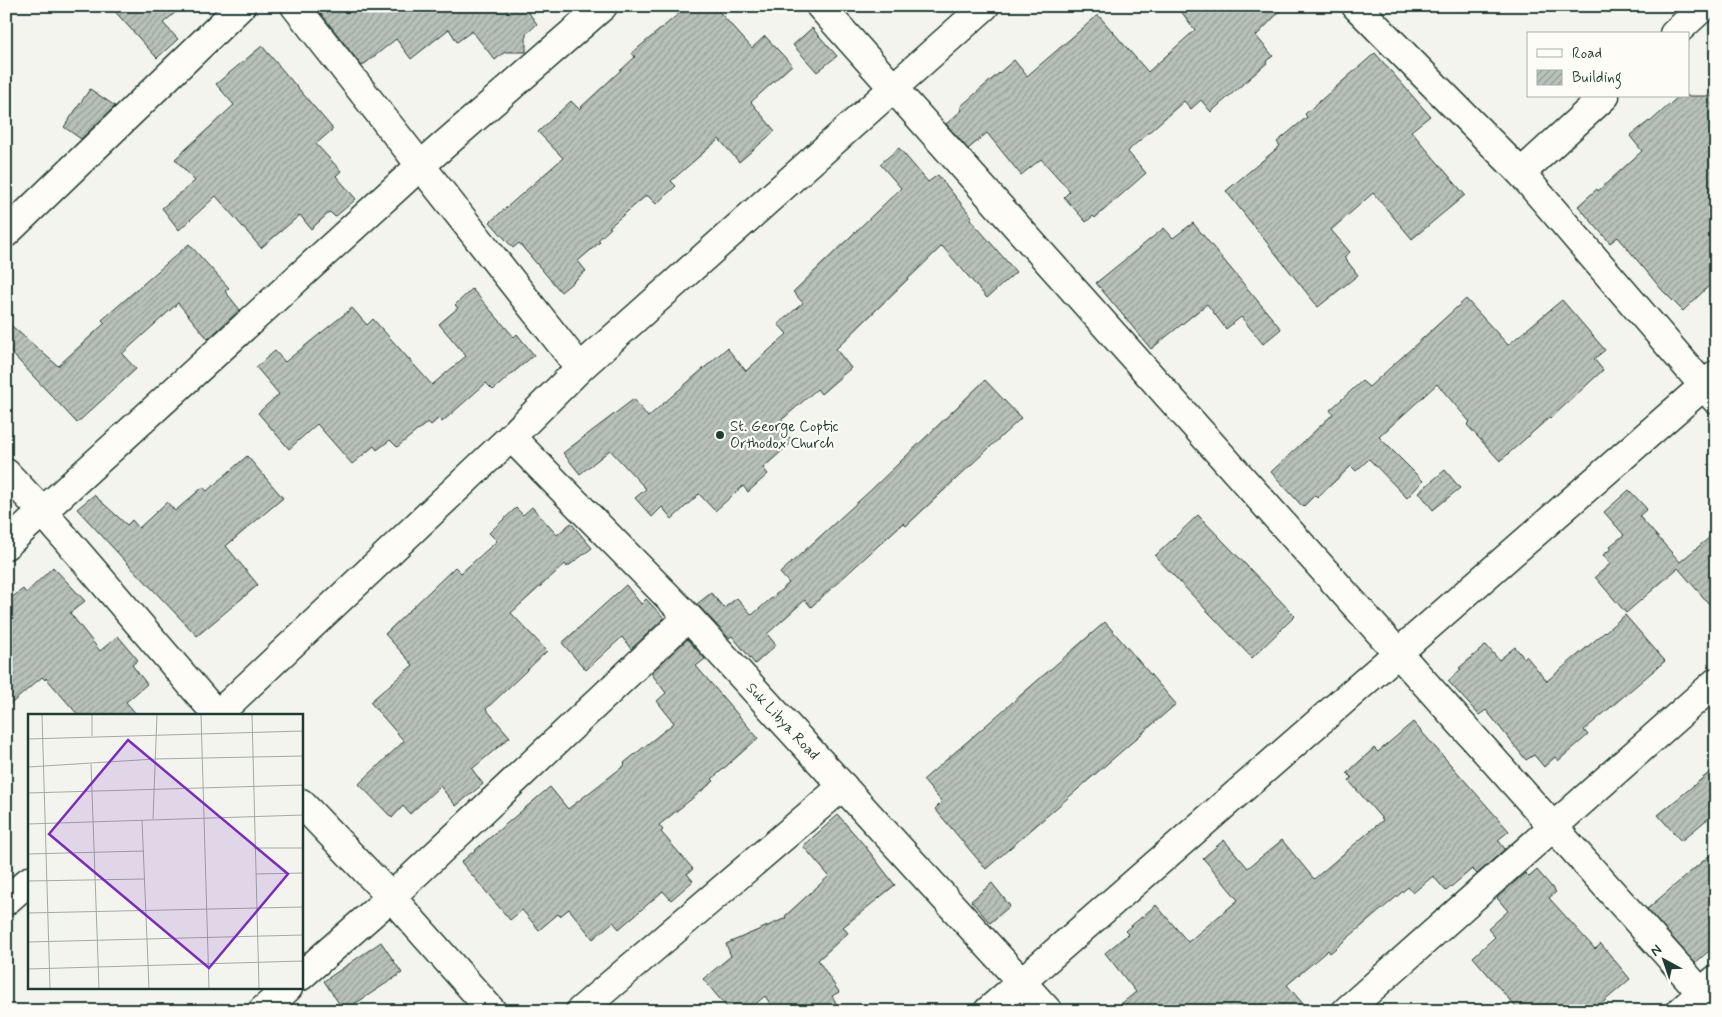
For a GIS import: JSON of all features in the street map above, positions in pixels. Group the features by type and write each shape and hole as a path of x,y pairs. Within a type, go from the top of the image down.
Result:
{"street":[{"path":"6,233 241,6"},
{"path":"295,6 580,368"},
{"path":"6,545 420,166 603,6"},
{"path":"820,6 1553,827 1711,993 1681,1011"},
{"path":"218,714 511,437 580,368 986,6"},
{"path":"1676,32 1704,6"},
{"path":"988,1011 1397,653 1712,387 1521,173 1369,11"},
{"path":"1521,173 1603,98"},
{"name":"Suk Libya Road","path":"511,437 688,618 1048,1011"},
{"path":"6,474 42,511 216,714"},
{"path":"302,975 392,897 688,618"},
{"path":"1346,1011 1716,682"},
{"path":"580,1011 843,786"},
{"path":"302,804 392,897 492,1011"},
{"path":"6,901 28,882"},
{"path":"262,1011 286,990"}],"building":[{"path":"110,6 183,6 163,23 178,39 157,58"},
{"path":"315,6 524,6 537,24 526,34 526,52 505,52 495,60 472,31 457,42 449,29 411,59 396,39 362,66"},
{"path":"688,6 714,6 752,48 765,36 792,65 751,102 775,131 739,162 719,139 671,181 676,186 656,204 647,195 609,227 611,228 598,240 600,242 578,261 586,271 561,292 519,243 513,248 490,222 563,158 538,132 571,101 579,109 635,57 632,53"},
{"path":"1177,6 1285,6 1256,36 1273,56 1266,61 1267,63 1211,112 1201,100 1191,109 1184,101 1130,149 1128,152 1146,173 1095,218 1093,216 1086,222 1064,197 1070,191 1041,159 1021,175 987,133 968,149 946,124 962,110 960,107 1014,60 1027,76 1098,15 1148,72 1195,30"},
{"path":"812,28 837,56 817,72 793,45"},
{"path":"262,46 333,129 316,144 341,171 336,176 356,199 335,217 330,212 311,229 300,215 261,248 216,196 179,230 162,208 195,181 175,159 234,105 216,84"},
{"path":"1375,53 1430,116 1411,131 1465,195 1412,239 1373,193 1331,230 1350,252 1344,257 1358,275 1318,307 1226,191 1280,146 1277,142 1307,117 1305,114"},
{"path":"90,89 115,106 81,139 64,127"},
{"path":"1716,96 1716,279 1683,311 1662,290 1618,237 1610,243 1578,206 1597,189 1598,191 1642,151 1630,136 1650,122 1677,98"},
{"path":"899,148 928,182 938,175 972,217 970,219 1016,272 987,298 942,246 836,349 851,368 821,394 817,389 777,424 793,441 763,468 768,474 748,492 743,486 715,511 699,494 672,519 662,507 652,517 635,498 646,489 610,450 580,474 563,453 634,399 648,417 727,348 746,371 787,334 778,324 803,303 793,292 901,188 880,164"},
{"path":"1193,223 1281,329 1263,344 1241,317 1226,329 1207,304 1151,349 1096,283 1164,228 1173,238"},
{"path":"189,244 229,288 225,291 240,310 208,339 178,303 122,354 136,369 77,423 6,347 6,321 58,366 105,323 102,320"},
{"path":"472,289 514,337 517,334 534,355 493,390 486,383 442,422 439,418 431,425 428,422 397,447 390,440 377,450 374,446 352,464 317,424 289,449 258,413 279,394 256,367 275,351 285,362 352,308 367,325 373,319 432,385 466,356 439,324 458,308 455,305"},
{"path":"1466,299 1508,345 1562,300 1605,350 1594,359 1603,370 1551,418 1500,461 1467,425 1470,422 1437,384 1379,437 1423,481 1407,498 1369,459 1356,471 1351,466 1317,498 1315,495 1303,507 1271,472 1333,414 1330,410 1362,381 1369,387"},
{"path":"985,380 1021,418 906,526 903,523 811,607 805,600 767,634 776,645 755,664 732,636 729,638 697,604 711,593 724,608 737,598 752,615 789,583 780,573 871,490"},
{"path":"247,456 283,498 226,546 258,585 197,636 77,509 94,495 127,525 132,520 139,528 167,502 175,511 203,487 207,491"},
{"path":"1445,470 1460,488 1433,510 1419,492"},
{"path":"1629,490 1647,509 1639,516 1680,562 1716,532 1716,612 1678,568 1626,613 1595,577 1610,564 1603,555 1612,548 1610,546 1624,535 1604,512"},
{"path":"532,507 557,535 571,523 592,548 567,567 565,564 511,613 547,651 486,709 510,737 472,769 483,784 456,806 440,786 410,814 403,806 392,818 359,784 404,741 370,702 413,665 385,634 455,567 461,573 497,541 489,533 516,508 523,515"},
{"path":"1198,515 1295,616 1252,658 1155,556"},
{"path":"53,567 85,601 70,613 100,651 118,636 138,660 132,665 147,684 126,702 136,714 77,714 46,678 45,680 42,677 6,708 6,602 23,589 26,593"},
{"path":"626,585 641,604 646,599 664,618 631,649 622,637 586,670 562,643"},
{"path":"1625,615 1665,661 1584,730 1588,735 1558,761 1555,757 1544,767 1534,755 1526,760 1486,710 1479,715 1448,681 1461,669 1459,668 1486,645 1499,660 1515,647 1524,658 1526,656 1547,681"},
{"path":"1105,622 1176,704 986,869 935,809 942,802 923,780"},
{"path":"687,639 705,659 696,666 758,738 712,779 714,781 659,825 663,830 661,832 693,869 687,874 693,881 671,900 663,891 619,929 613,922 593,939 569,909 560,916 558,914 539,930 522,910 510,920 461,862 550,787 568,809 625,765 624,763 674,723 657,701 666,693 651,673"},
{"path":"1413,722 1509,831 1498,840 1505,849 1477,874 1472,869 1446,891 1433,876 1413,893 1408,887 1330,953 1328,950 1287,985 1309,1011 1112,1011 1136,992 1105,953 1128,934 1125,931 1156,905 1188,942 1238,900 1203,858 1224,840 1248,868 1282,840 1314,879 1383,820 1349,781 1352,778 1347,773 1374,748 1378,752"},
{"path":"1716,767 1716,812 1681,841 1658,815"},
{"path":"838,815 895,885 843,927 848,933 818,960 839,992 832,996 841,1011 775,1011 765,996 747,1011 730,1011 703,979 731,956 726,944 786,918 785,916 829,876 803,846"},
{"path":"1716,850 1716,945 1695,963 1647,909"},
{"path":"1537,870 1556,892 1549,898 1595,949 1601,944 1630,979 1593,1011 1519,1011 1473,957 1495,937 1488,929 1508,911 1497,898 1525,873 1529,877"},
{"path":"992,883 1010,906 990,923 971,901"},
{"path":"381,942 402,973 344,1011 324,981"}],"place":[{"name":"St. George Coptic Orthodox Church","path":"720,435"}]}
